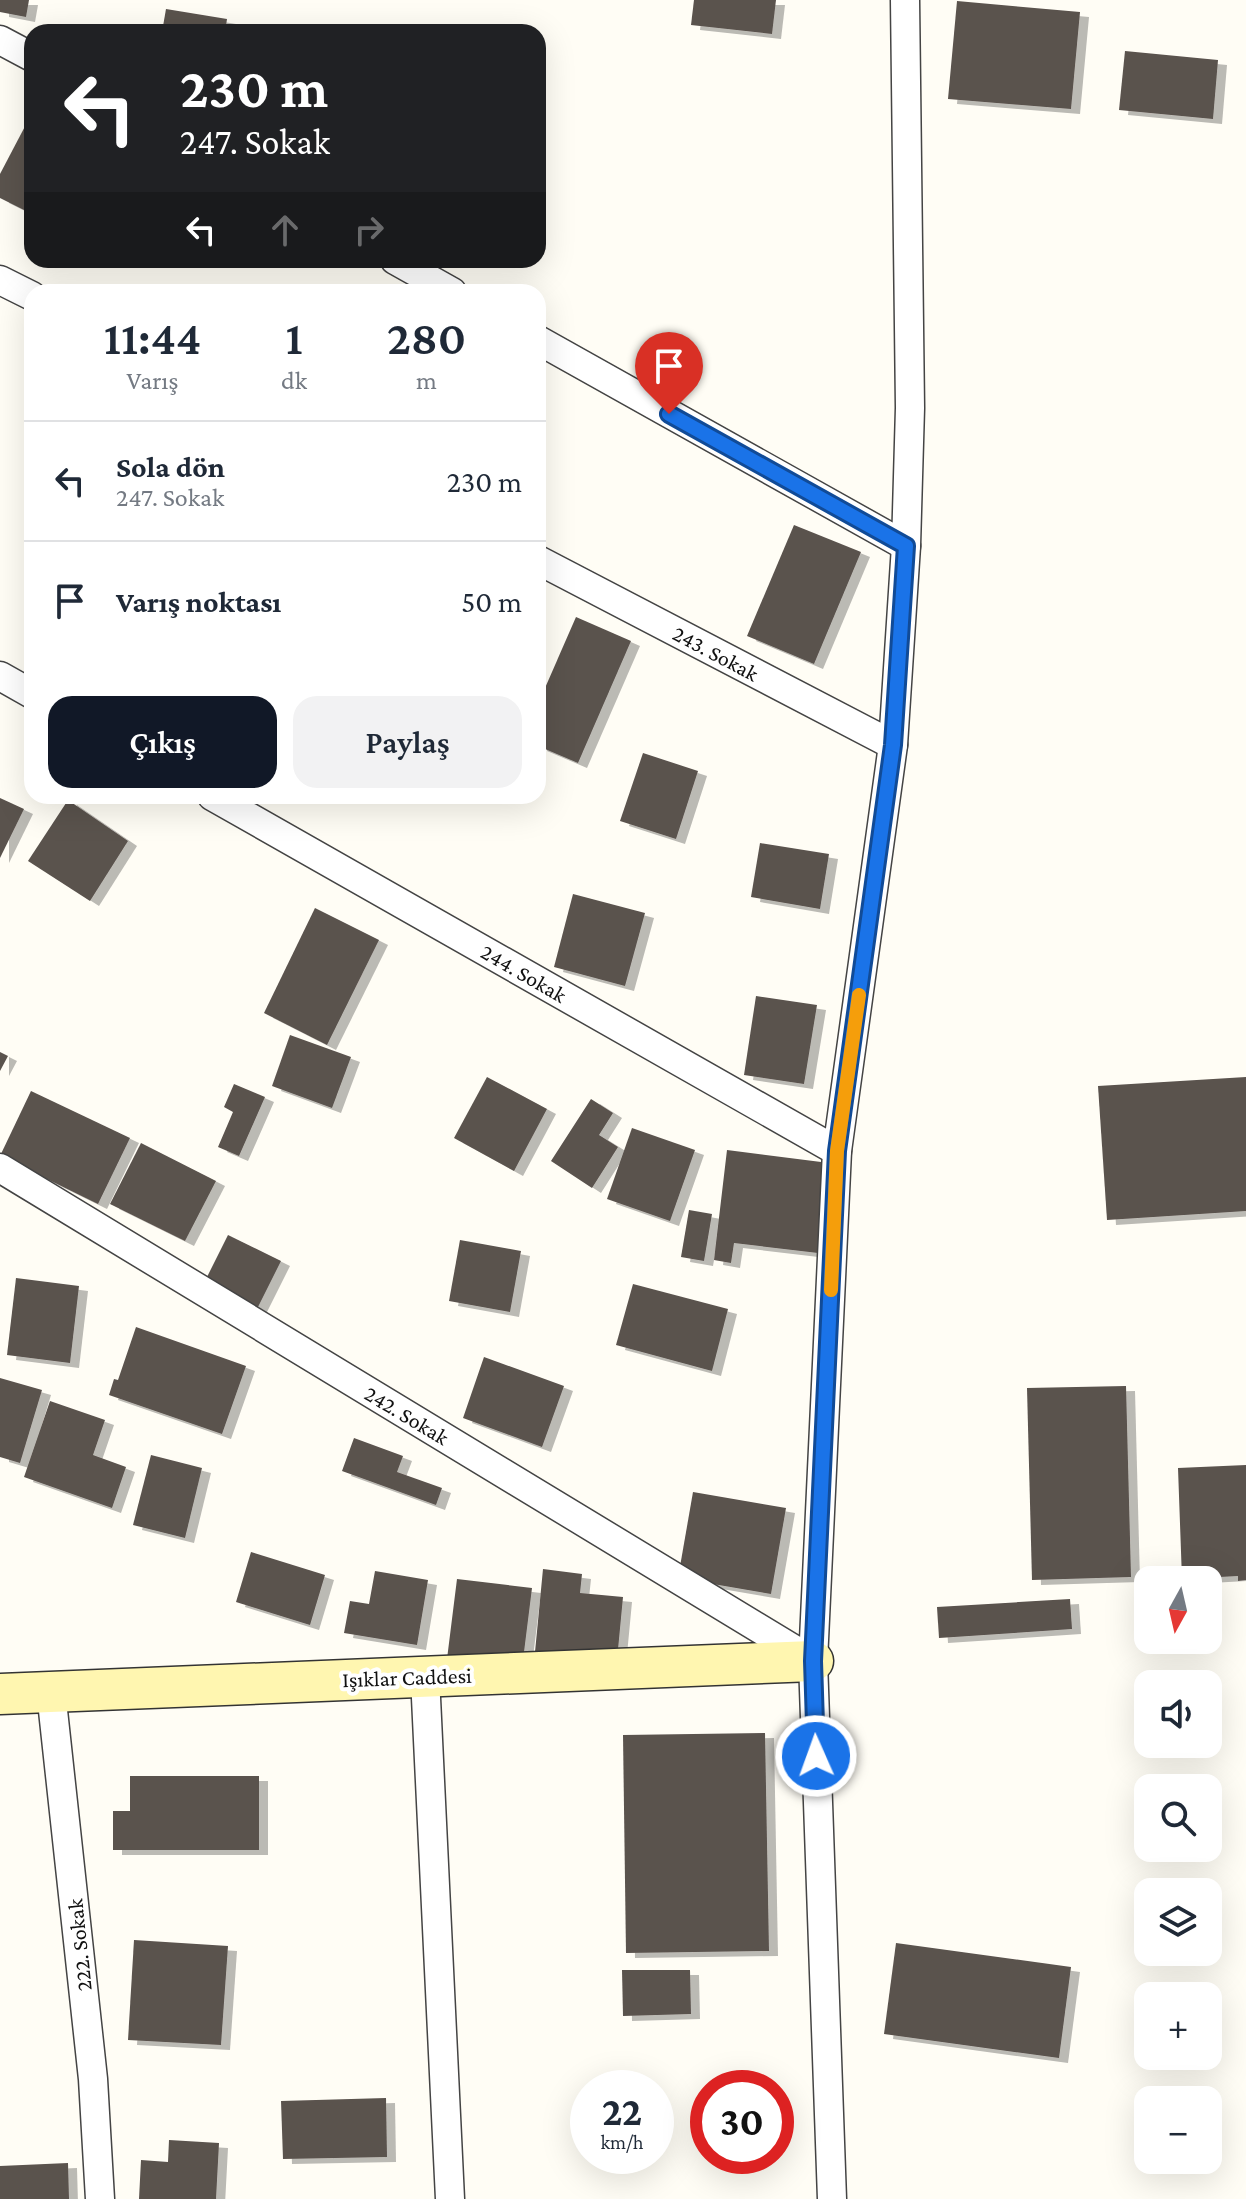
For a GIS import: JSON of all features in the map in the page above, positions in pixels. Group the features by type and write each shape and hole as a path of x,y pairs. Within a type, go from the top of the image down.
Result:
{"street":[{"path":"832,2199 813,1661 837,1151 893,745 906,546 910,408 905,0"},
{"path":"0,40 24,53"},
{"path":"409,268 438,284"},
{"path":"0,280 24,292"},
{"path":"546,344 906,546"},
{"name":"243. Sokak","path":"546,564 893,745"},
{"path":"0,676 24,690"},
{"name":"244. Sokak","path":"226,804 837,1151"},
{"name":"242. Sokak","path":"0,1168 813,1661"},
{"name":"Işıklar Caddesi","path":"0,1694 813,1661"},
{"path":"425,1677 450,2199"},
{"name":"222. Sokak","path":"51,1692 93,2079 100,2199"}],"building":[{"path":"0,0 29,0 26,17 0,12"},
{"path":"694,0 776,0 772,34 691,25"},
{"path":"957,1 1080,12 1071,109 948,99"},
{"path":"166,9 227,19 226,24 163,24"},
{"path":"1125,51 1218,60 1213,119 1119,110"},
{"path":"24,128 24,210 0,198 0,174"},
{"path":"794,525 861,552 814,664 747,636"},
{"path":"576,617 631,641 578,763 546,749 546,686"},
{"path":"643,753 698,771 676,839 620,821"},
{"path":"0,798 24,809 0,858"},
{"path":"65,804 74,804 128,841 90,901 28,861"},
{"path":"760,843 829,854 820,909 751,897"},
{"path":"573,894 645,913 625,986 554,967"},
{"path":"315,908 379,940 327,1045 264,1013"},
{"path":"756,996 817,1005 804,1084 744,1075"},
{"path":"290,1035 351,1057 332,1108 272,1086"},
{"path":"0,1052 8,1056 0,1071"},
{"path":"487,1077 547,1109 514,1171 454,1138"},
{"path":"1246,1077 1246,1211 1107,1220 1098,1086"},
{"path":"234,1084 265,1097 239,1156 218,1147 233,1112 224,1107"},
{"path":"31,1091 130,1138 98,1204 0,1156"},
{"path":"591,1099 613,1113 599,1135 618,1147 592,1188 551,1161"},
{"path":"632,1128 695,1150 670,1221 607,1199"},
{"path":"141,1143 216,1181 185,1241 110,1204"},
{"path":"727,1150 829,1163 818,1253 734,1243 731,1263 714,1260"},
{"path":"689,1210 712,1214 704,1261 681,1257"},
{"path":"228,1235 281,1261 254,1315 201,1289"},
{"path":"460,1240 521,1251 510,1312 449,1301"},
{"path":"16,1278 79,1286 70,1363 7,1355"},
{"path":"633,1284 728,1309 712,1371 616,1345"},
{"path":"136,1327 246,1366 222,1434 109,1395 114,1379 118,1380"},
{"path":"484,1357 564,1386 542,1447 463,1418"},
{"path":"0,1378 42,1390 20,1463 0,1457"},
{"path":"1126,1386 1131,1577 1032,1580 1027,1388"},
{"path":"50,1401 105,1420 93,1455 126,1467 112,1508 24,1477"},
{"path":"354,1438 403,1456 397,1472 442,1488 436,1505 342,1471"},
{"path":"151,1455 202,1468 185,1538 133,1525"},
{"path":"1246,1465 1246,1580 1238,1581 1238,1576 1222,1577 1222,1566 1182,1566 1178,1468"},
{"path":"693,1492 786,1508 771,1594 678,1578"},
{"path":"251,1552 325,1575 310,1625 236,1602"},
{"path":"543,1569 582,1574 580,1593 623,1597 617,1660 535,1652"},
{"path":"375,1571 428,1580 417,1645 344,1633 350,1601 369,1604"},
{"path":"457,1579 532,1588 522,1668 447,1659"},
{"path":"1070,1599 1072,1629 939,1638 937,1607"},
{"path":"765,1733 769,1951 626,1953 623,1735"},
{"path":"130,1776 259,1776 259,1850 113,1850 113,1811 130,1811"},
{"path":"134,1940 228,1946 221,2045 128,2040"},
{"path":"896,1943 1071,1967 1059,2058 884,2034"},
{"path":"622,1970 690,1970 691,2014 623,2016"},
{"path":"386,2098 387,2157 283,2159 281,2101"},
{"path":"169,2140 219,2143 216,2199 139,2199 141,2160 168,2162"},
{"path":"68,2163 69,2199 0,2199 0,2166"}],"slow traffic":[{"path":"831,1290 837,1151 859,995"}],"route":[{"path":"669,414 906,546 893,745 837,1151 813,1661 816,1756"}]}
